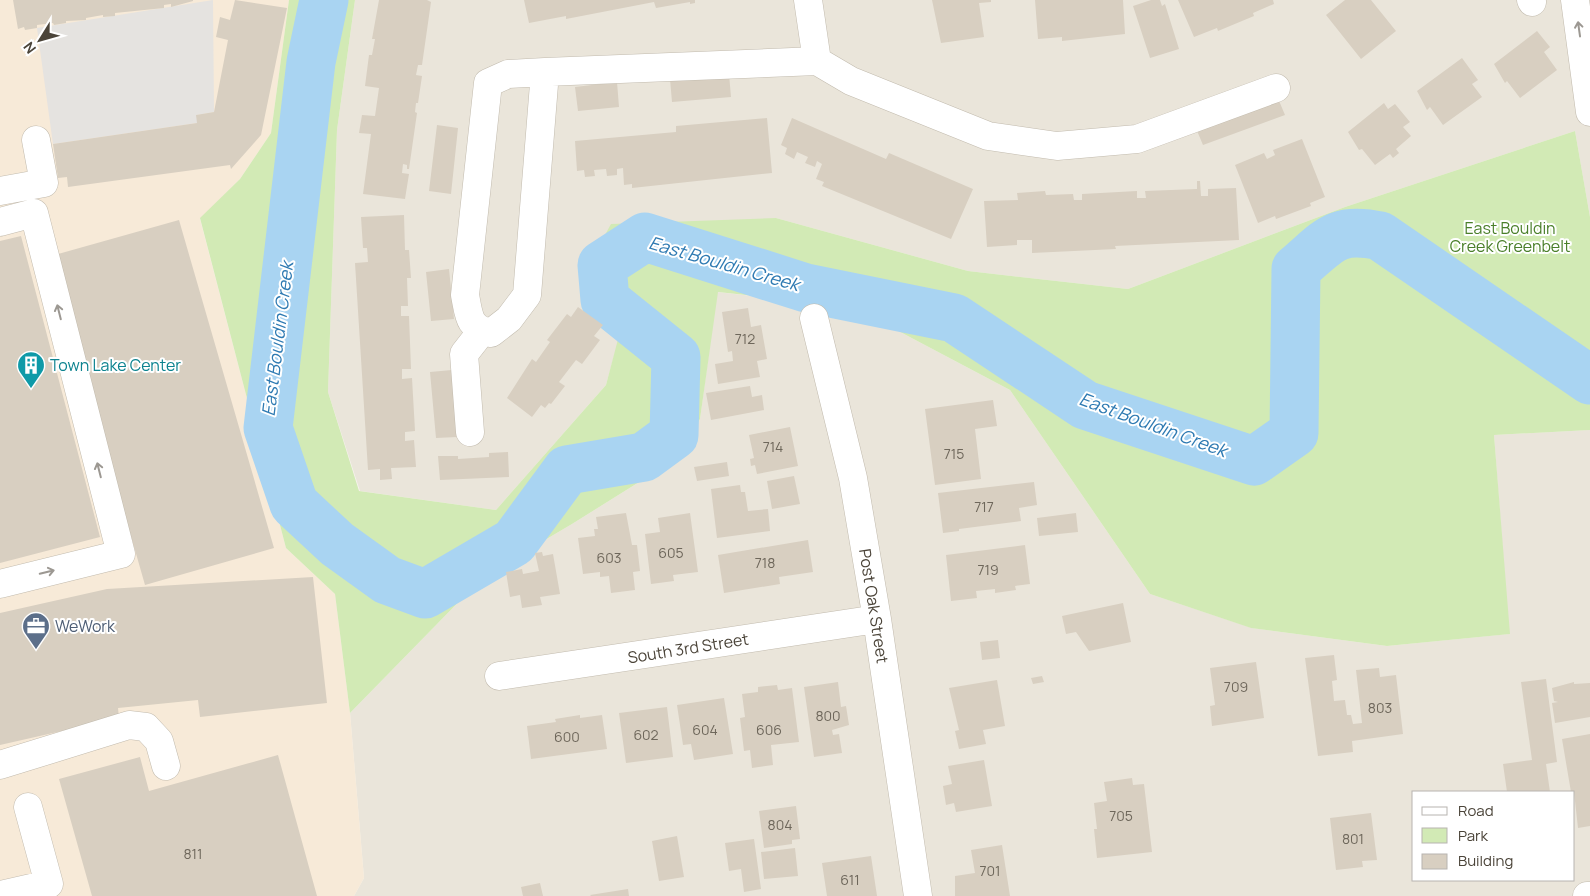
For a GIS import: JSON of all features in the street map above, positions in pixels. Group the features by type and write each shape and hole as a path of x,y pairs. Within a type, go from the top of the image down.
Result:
{"street":[{"path":"808,0 817,61"},
{"path":"1575,0 1590,112"},
{"path":"546,72 527,295 509,319 491,333 482,331 470,320 465,295 488,83 508,74 546,72 817,61 851,81 988,136 1057,146 1137,139 1276,88"},
{"path":"0,191 44,182 36,140"},
{"path":"0,222 34,213 121,554 0,584"},
{"name":"Post Oak Street","path":"814,318 853,478 877,619 918,896"},
{"path":"470,432 464,354 482,331"},
{"name":"South 3rd Street","path":"499,676 877,619"},
{"path":"0,765 129,725 146,727 159,741 166,766"},
{"path":"0,894 49,884 28,807"}],"shaded area":[{"path":"0,0 289,0 271,133 240,179 200,219 286,548 335,594 350,713 364,878 354,896 0,896"},
{"path":"213,0 214,112 197,115 197,123 53,144 37,28"},
{"path":"355,0 1590,0 1590,217 1575,131 1345,207 1128,289 968,271 776,218 623,324 606,385 496,510 360,491 328,392 337,130"},
{"path":"717,292 853,307 1010,390 1150,594 1252,628 1387,646 1509,634 1494,435 1590,430 1590,896 354,896 364,878 350,713 484,576 676,459 700,419"}],"green space":[{"name":"East Bouldin Creek Greenbelt","path":"289,0 355,0 337,130 328,392 359,491 496,510 606,385 622,324 586,291 594,255 611,224 776,218 968,271 1128,289 1345,207 1575,131 1590,217 1590,430 1494,435 1510,634 1387,646 1251,628 1150,594 1010,390 853,307 718,292 700,419 676,459 484,576 350,713 335,594 286,548 200,218 240,179 271,133"}],"building":[{"path":"13,0 193,1 171,7 171,4 164,5 164,8 115,13 115,16 103,17 103,15 86,18 86,20 66,21 66,23 54,25 53,23 37,25 37,28 25,30 24,27 18,29"},
{"path":"235,0 287,8 261,135 231,169 230,165 68,187 67,177 58,178 53,144 197,123 196,115 214,112 228,40 216,37 220,17 230,20"},
{"path":"379,0 427,0 431,2 422,65 418,65 416,75 422,76 418,103 416,103 415,112 417,113 409,169 407,169 407,165 403,164 402,173 409,174 405,199 363,194 371,134 359,133 362,115 375,116 379,88 365,86 369,55 372,55 375,39 372,39"},
{"path":"524,0 695,0 695,3 690,4 690,2 656,8 654,2 566,19 566,16 529,23"},
{"path":"932,0 991,0 991,2 979,3 984,37 941,43"},
{"path":"1035,0 1123,0 1125,34 1062,41 1062,37 1038,39"},
{"path":"1151,0 1160,0 1162,6 1165,4 1179,49 1150,58 1133,6"},
{"path":"1178,0 1273,0 1274,4 1253,13 1254,16 1218,31 1217,28 1194,37"},
{"path":"1345,0 1371,0 1396,31 1361,59 1326,15"},
{"path":"1537,31 1550,47 1544,52 1557,70 1520,98 1507,81 1505,83 1494,64"},
{"path":"1462,58 1478,80 1472,84 1482,97 1443,125 1430,107 1427,110 1417,91"},
{"path":"729,74 731,97 672,102 670,79"},
{"path":"617,82 619,107 578,111 575,87"},
{"path":"1277,96 1285,115 1203,145 1195,126"},
{"path":"1384,103 1388,109 1395,104 1410,122 1403,127 1411,136 1396,149 1399,153 1393,158 1390,154 1375,165 1362,149 1359,150 1348,132"},
{"path":"767,118 772,173 632,188 632,184 624,185 623,168 617,169 617,175 607,176 606,169 594,170 595,176 585,177 584,170 577,171 575,141 676,132 676,126"},
{"path":"792,118 886,159 889,153 973,189 951,239 822,186 824,182 816,179 822,164 817,161 815,167 805,163 808,157 797,152 794,159 785,154 787,148 781,145"},
{"path":"437,125 458,128 451,194 429,191"},
{"path":"1302,139 1325,197 1310,203 1311,206 1276,219 1275,216 1258,223 1235,165 1264,153 1267,159 1275,155 1273,150"},
{"path":"1197,181 1200,181 1201,196 1208,196 1208,189 1236,188 1239,240 1115,246 1116,249 1032,253 1032,240 1017,240 1017,245 987,247 984,201 1018,200 1017,193 1045,191 1046,195 1073,194 1074,200 1082,200 1082,194 1137,191 1137,198 1146,198 1145,191 1197,189"},
{"path":"404,215 405,250 409,250 411,278 407,278 408,306 401,306 401,316 409,316 411,369 402,369 402,379 412,378 415,431 405,432 405,441 414,440 416,467 391,468 392,479 380,480 380,469 368,470 355,263 368,262 367,248 363,248 361,217"},
{"path":"179,220 274,548 145,585 51,256"},
{"name":"Town Lake Center","path":"21,236 100,537 0,563 0,241"},
{"path":"449,269 454,319 431,321 426,272"},
{"path":"578,307 603,325 594,336 600,340 582,364 576,360 559,382 565,386 551,404 549,403 545,408 541,405 532,417 507,398 532,359 536,362 550,342 547,340 567,314 571,317"},
{"path":"748,308 751,327 761,325 767,359 757,361 760,377 718,384 715,364 733,361 732,351 728,352 722,312"},
{"path":"452,370 457,437 436,438 430,372"},
{"path":"750,386 752,397 762,395 764,410 711,420 706,393"},
{"path":"993,400 997,426 975,429 981,479 935,485 925,409"},
{"path":"790,427 798,466 757,474 755,465 751,466 750,459 754,458 749,435"},
{"path":"508,452 509,477 440,480 438,456 458,456 458,459 489,457 489,453"},
{"path":"727,462 729,476 697,481 694,467"},
{"path":"794,476 800,504 772,509 767,481"},
{"path":"1034,482 1037,505 1019,508 1021,521 959,529 959,531 943,533 938,493"},
{"path":"740,485 741,492 745,492 748,511 768,509 770,531 717,538 711,489"},
{"path":"626,513 632,545 637,545 640,571 633,572 635,590 611,593 609,576 600,577 600,572 583,574 578,538 595,536 594,529 598,529 596,517"},
{"path":"690,513 698,572 673,575 674,581 651,584 645,534 660,532 658,518"},
{"path":"1076,513 1078,532 1039,536 1037,518"},
{"path":"808,540 813,572 779,577 780,584 724,593 718,555"},
{"path":"1025,545 1030,584 1015,586 1016,590 995,593 995,589 976,591 977,598 951,601 946,555"},
{"path":"542,552 543,556 553,554 560,594 540,597 542,605 522,608 520,595 510,597 506,572 522,569 523,574 539,571 535,553"},
{"path":"313,577 327,703 200,717 198,700 118,708 119,718 0,745 0,613 107,589"},
{"path":"1123,603 1131,642 1089,651 1076,632 1066,634 1062,616"},
{"path":"998,640 1000,658 982,660 980,642"},
{"path":"1334,655 1337,680 1332,681 1334,701 1345,700 1347,715 1351,715 1353,724 1362,723 1356,670 1379,668 1380,677 1396,675 1403,734 1352,741 1353,752 1318,756 1305,658"},
{"path":"1256,662 1264,718 1212,726 1210,706 1215,705 1210,668"},
{"path":"1042,676 1044,682 1033,684 1031,678"},
{"path":"1546,679 1557,762 1546,764 1550,791 1507,791 1503,764 1532,760 1521,682"},
{"path":"997,680 1005,726 983,730 986,744 959,749 955,731 959,730 949,688"},
{"path":"838,682 841,707 846,706 849,725 832,730 833,735 839,734 842,753 814,757 804,687"},
{"path":"1574,682 1574,684 1590,683 1590,717 1555,723 1552,703 1558,702 1554,701 1552,688"},
{"path":"777,685 778,690 792,688 799,742 771,745 773,765 752,768 750,750 744,751 740,718 745,717 742,694 758,692 758,687"},
{"path":"724,698 733,754 694,760 691,744 683,745 677,705"},
{"path":"667,707 673,757 626,763 619,713"},
{"path":"580,715 580,718 602,715 607,749 531,759 527,726 556,722 555,719"},
{"path":"1590,734 1590,826 1578,828 1575,791 1571,791 1562,739"},
{"path":"278,755 317,896 92,896 59,779 140,757 149,791"},
{"path":"984,760 992,806 956,812 954,803 946,805 943,786 952,784 948,766"},
{"path":"1132,778 1133,785 1144,784 1152,852 1097,858 1094,829 1097,829 1094,803 1107,801 1104,782"},
{"path":"796,806 800,839 792,840 792,844 764,848 759,811"},
{"path":"1371,813 1377,860 1362,861 1363,867 1336,870 1330,818"},
{"path":"677,836 684,877 659,881 652,841"},
{"path":"754,839 761,889 744,892 741,869 729,871 725,843"},
{"path":"1002,845 1010,896 955,896 955,876 975,873 971,850"},
{"path":"795,848 798,876 764,879 761,852"},
{"path":"871,856 877,896 827,896 822,863"},
{"path":"540,883 543,896 523,896 521,887"},
{"path":"628,889 629,896 590,895"}],"waterway":[{"name":"East Bouldin Creek","path":"324,0 311,62 268,428 294,504 337,544 387,580 425,594 514,542 567,470 644,457 674,435 676,357 605,300 602,265 645,237 806,288 954,318 1085,405 1254,461 1294,433 1296,269 1325,244 1342,235 1365,233 1380,236 1590,380"}],"place":[{"name":"Town Lake Center","path":"31,389"},
{"name":"WeWork","path":"36,650"}]}
